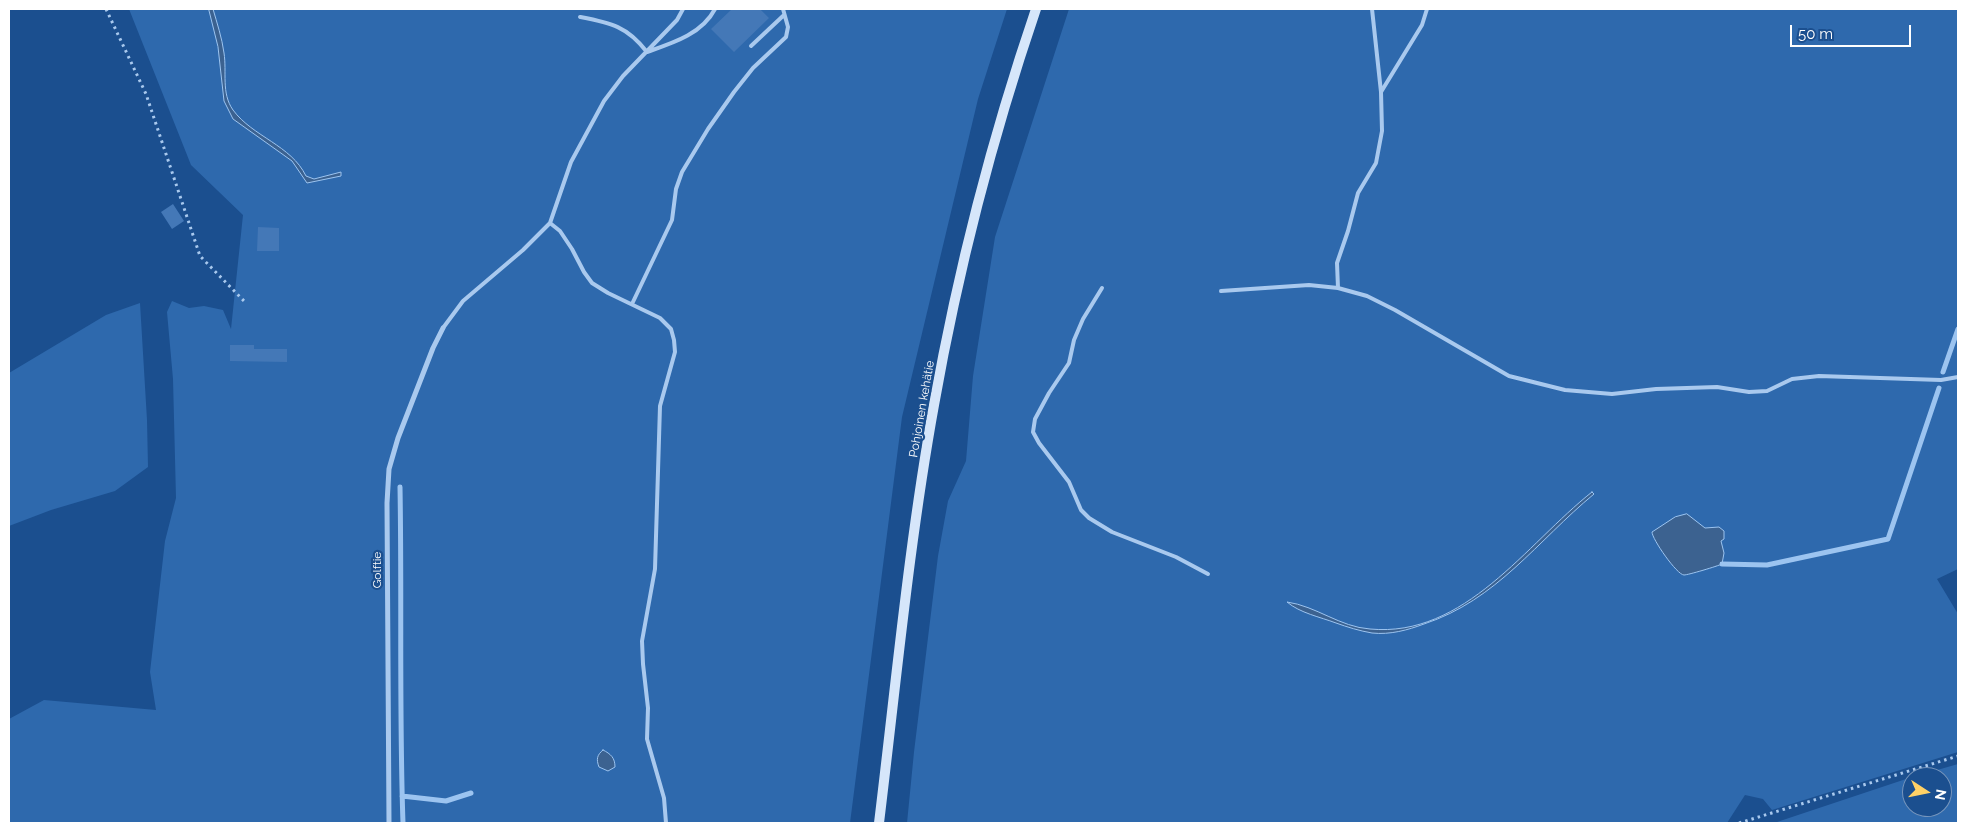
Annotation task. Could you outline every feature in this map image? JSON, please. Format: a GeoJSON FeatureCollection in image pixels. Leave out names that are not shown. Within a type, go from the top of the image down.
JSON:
{"type":"FeatureCollection","features":[{"type":"Feature","properties":{"kind":"main road","name":"Pohjoinen kehätie"},"geometry":{"type":"LineString","coordinates":[[879,823],[914,545],[934,405],[959,279],[983,184],[1016,69],[1036,9]]}},
{"type":"Feature","properties":{"kind":"street","name":"Golftie"},"geometry":{"type":"LineString","coordinates":[[389,823],[387,618],[387,503],[389,469],[398,438],[433,348],[443,328]]}},
{"type":"Feature","properties":{"kind":"lane"},"geometry":{"type":"LineString","coordinates":[[443,328],[463,300],[523,250],[550,223],[571,162],[604,101],[623,76],[677,20],[683,9]]}},
{"type":"Feature","properties":{"kind":"lane"},"geometry":{"type":"LineString","coordinates":[[647,52],[667,45],[700,29],[708,22],[715,9]]}},
{"type":"Feature","properties":{"kind":"lane"},"geometry":{"type":"LineString","coordinates":[[632,304],[672,220],[676,189],[682,172],[708,129],[734,92],[753,68],[786,36],[788,26],[783,9]]}},
{"type":"Feature","properties":{"kind":"lane"},"geometry":{"type":"LineString","coordinates":[[1338,288],[1337,263],[1358,193],[1376,164],[1382,131],[1382,92],[1372,9]]}},
{"type":"Feature","properties":{"kind":"lane"},"geometry":{"type":"LineString","coordinates":[[1382,92],[1422,25],[1427,9]]}},
{"type":"Feature","properties":{"kind":"lane"},"geometry":{"type":"LineString","coordinates":[[751,46],[784,15]]}},
{"type":"Feature","properties":{"kind":"lane"},"geometry":{"type":"LineString","coordinates":[[580,17],[620,27],[638,40],[647,52]]}},
{"type":"Feature","properties":{"kind":"lane"},"geometry":{"type":"LineString","coordinates":[[550,223],[560,231],[592,282],[608,293],[660,318],[670,329],[674,340],[675,352],[660,406],[655,569],[642,641],[642,664],[648,708],[646,738],[664,798],[666,823]]}},
{"type":"Feature","properties":{"kind":"lane"},"geometry":{"type":"LineString","coordinates":[[1222,290],[1308,285],[1338,288],[1367,296],[1395,310],[1509,376],[1565,390],[1612,394],[1656,389],[1717,387],[1749,392],[1767,391],[1792,379],[1819,376],[1941,380],[1958,377]]}},
{"type":"Feature","properties":{"kind":"lane"},"geometry":{"type":"LineString","coordinates":[[1102,288],[1083,319],[1074,340],[1069,363],[1039,410],[1033,432],[1068,482],[1081,510],[1088,518],[1112,532],[1176,557],[1208,574]]}},
{"type":"Feature","properties":{"kind":"path"},"geometry":{"type":"LineString","coordinates":[[106,9],[146,94],[200,256],[246,303]]}},
{"type":"Feature","properties":{"kind":"path"},"geometry":{"type":"LineString","coordinates":[[1740,823],[1958,756]]}},
{"type":"Feature","properties":{"kind":"shaded area"},"geometry":{"type":"Polygon","coordinates":[[[129,9],[1007,9],[978,99],[902,417],[850,823],[9,823],[9,719],[44,700],[156,710],[150,672],[165,541],[176,498],[173,379],[167,312],[172,301],[189,308],[204,306],[223,310],[231,329],[243,215],[191,165],[129,9]]]}},
{"type":"Feature","properties":{"kind":"shaded area"},"geometry":{"type":"Polygon","coordinates":[[[209,9],[213,9],[221,36],[225,60],[227,97],[233,110],[251,127],[291,156],[306,176],[314,179],[341,172],[341,176],[307,183],[292,161],[233,119],[224,101],[218,47],[209,9]]]}},
{"type":"Feature","properties":{"kind":"shaded area"},"geometry":{"type":"Polygon","coordinates":[[[1069,9],[1958,9],[1958,569],[1937,579],[1958,614],[1958,752],[1910,767],[1902,767],[1902,769],[1772,810],[1763,799],[1745,795],[1727,823],[907,823],[938,556],[948,501],[966,461],[973,376],[995,237],[1069,9]]]}},
{"type":"Feature","properties":{"kind":"shaded area"},"geometry":{"type":"Polygon","coordinates":[[[140,303],[148,467],[115,491],[51,510],[9,526],[9,373],[106,315],[140,303]]]}},
{"type":"Feature","properties":{"kind":"shaded area"},"geometry":{"type":"Polygon","coordinates":[[[1592,492],[1594,494],[1495,585],[1450,613],[1424,624],[1399,632],[1372,633],[1310,614],[1287,602],[1298,604],[1338,621],[1370,629],[1404,628],[1435,619],[1465,603],[1492,583],[1592,492]]]}},
{"type":"Feature","properties":{"kind":"shaded area"},"geometry":{"type":"Polygon","coordinates":[[[1687,514],[1705,528],[1719,527],[1724,531],[1724,539],[1721,541],[1724,553],[1722,564],[1684,575],[1665,556],[1652,532],[1675,517],[1687,514]]]}},
{"type":"Feature","properties":{"kind":"shaded area"},"geometry":{"type":"Polygon","coordinates":[[[603,750],[614,761],[615,767],[608,771],[599,767],[598,764],[597,759],[603,750]]]}},
{"type":"Feature","properties":{"kind":"shaded area"},"geometry":{"type":"Polygon","coordinates":[[[1958,764],[1958,823],[1774,823],[1902,780],[1902,817],[1952,817],[1952,767],[1948,767],[1958,764]]]}},
{"type":"Feature","properties":{"kind":"building"},"geometry":{"type":"Polygon","coordinates":[[[732,9],[760,9],[769,18],[734,52],[711,29],[732,9]]]}},
{"type":"Feature","properties":{"kind":"building"},"geometry":{"type":"Polygon","coordinates":[[[173,204],[184,221],[172,229],[161,212],[173,204]]]}},
{"type":"Feature","properties":{"kind":"building"},"geometry":{"type":"Polygon","coordinates":[[[258,227],[279,228],[279,251],[257,251],[258,227]]]}},
{"type":"Feature","properties":{"kind":"building"},"geometry":{"type":"Polygon","coordinates":[[[230,345],[254,345],[254,349],[287,349],[287,362],[230,361],[230,345]]]}},
{"type":"Feature","properties":{"kind":"waterway"},"geometry":{"type":"LineString","coordinates":[[1943,372],[1958,329]]}},
{"type":"Feature","properties":{"kind":"waterway"},"geometry":{"type":"LineString","coordinates":[[1722,564],[1767,565],[1888,539],[1939,388]]}},
{"type":"Feature","properties":{"kind":"waterway"},"geometry":{"type":"LineString","coordinates":[[400,487],[403,823]]}},
{"type":"Feature","properties":{"kind":"waterway"},"geometry":{"type":"LineString","coordinates":[[402,796],[446,801],[471,793]]}}]}
